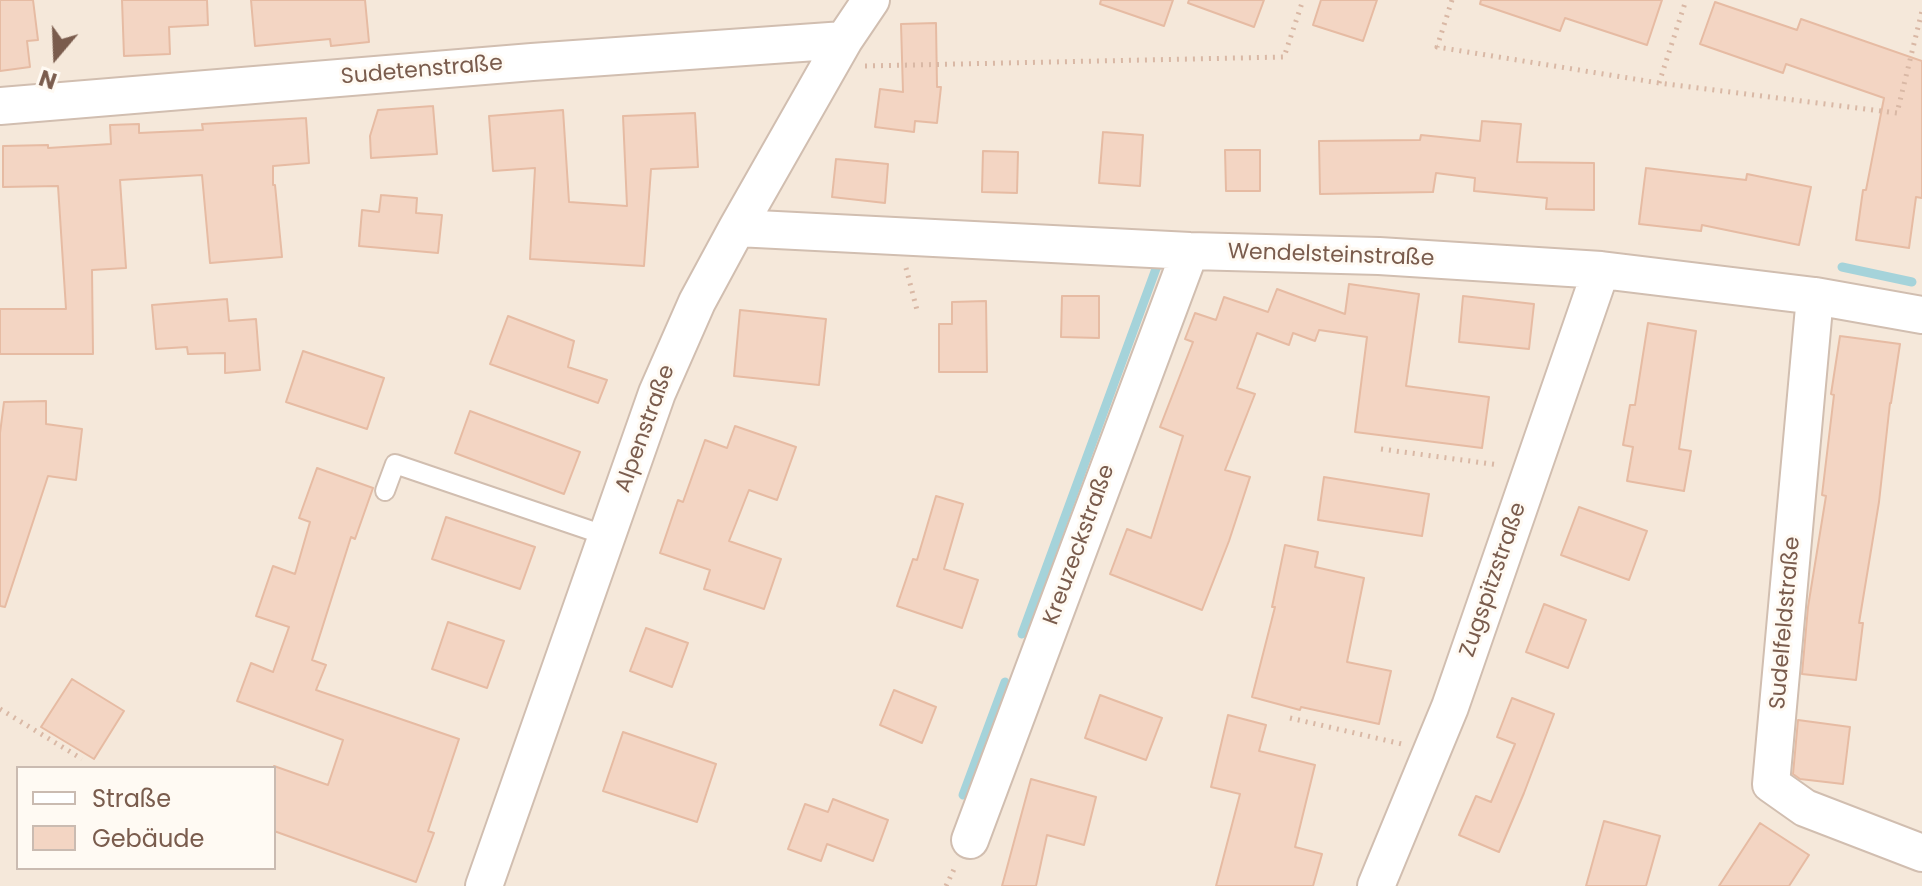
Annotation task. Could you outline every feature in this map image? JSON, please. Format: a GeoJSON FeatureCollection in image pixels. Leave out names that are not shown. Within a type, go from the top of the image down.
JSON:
{"type":"FeatureCollection","features":[{"type":"Feature","properties":{"kind":"street","name":"Alpenstraße"},"geometry":{"type":"LineString","coordinates":[[484,886],[657,393],[697,302],[737,228],[844,40],[871,0]]}},
{"type":"Feature","properties":{"kind":"street","name":"Sudetenstraße"},"geometry":{"type":"LineString","coordinates":[[0,106],[844,40]]}},
{"type":"Feature","properties":{"kind":"street","name":"Wendelsteinstraße"},"geometry":{"type":"LineString","coordinates":[[737,228],[1190,251],[1379,256],[1601,270],[1815,296],[1922,315]]}},
{"type":"Feature","properties":{"kind":"street","name":"Kreuzeckstraße"},"geometry":{"type":"LineString","coordinates":[[970,840],[1190,251]]}},
{"type":"Feature","properties":{"kind":"street","name":"Zugspitzstraße"},"geometry":{"type":"LineString","coordinates":[[1376,886],[1450,707],[1601,270]]}},
{"type":"Feature","properties":{"kind":"street","name":"Sudelfeldstraße"},"geometry":{"type":"LineString","coordinates":[[1815,296],[1771,784],[1805,808],[1922,853]]}},
{"type":"Feature","properties":{"kind":"lane"},"geometry":{"type":"LineString","coordinates":[[385,491],[395,464],[607,536]]}},
{"type":"Feature","properties":{"kind":"path"},"geometry":{"type":"LineString","coordinates":[[844,40],[864,66],[1284,57],[1303,0]]}},
{"type":"Feature","properties":{"kind":"path"},"geometry":{"type":"LineString","coordinates":[[1452,0],[1437,47],[1659,83],[1897,113],[1922,11]]}},
{"type":"Feature","properties":{"kind":"path"},"geometry":{"type":"LineString","coordinates":[[1659,83],[1686,0]]}},
{"type":"Feature","properties":{"kind":"path"},"geometry":{"type":"LineString","coordinates":[[899,236],[918,314]]}},
{"type":"Feature","properties":{"kind":"path"},"geometry":{"type":"LineString","coordinates":[[1381,449],[1532,469]]}},
{"type":"Feature","properties":{"kind":"path"},"geometry":{"type":"LineString","coordinates":[[0,709],[82,759]]}},
{"type":"Feature","properties":{"kind":"path"},"geometry":{"type":"LineString","coordinates":[[1290,718],[1432,751]]}},
{"type":"Feature","properties":{"kind":"shaded area"},"geometry":{"type":"Polygon","coordinates":[[[0,0],[1922,0],[1922,886],[0,886],[0,0]]]}},
{"type":"Feature","properties":{"kind":"building"},"geometry":{"type":"Polygon","coordinates":[[[0,0],[33,0],[38,40],[27,41],[30,67],[0,71],[0,0]]]}},
{"type":"Feature","properties":{"kind":"building"},"geometry":{"type":"Polygon","coordinates":[[[122,0],[207,0],[208,25],[169,27],[170,54],[124,56],[122,0]]]}},
{"type":"Feature","properties":{"kind":"building"},"geometry":{"type":"Polygon","coordinates":[[[251,0],[365,0],[369,42],[331,46],[330,39],[255,46],[251,0]]]}},
{"type":"Feature","properties":{"kind":"building"},"geometry":{"type":"Polygon","coordinates":[[[1101,0],[1173,0],[1164,26],[1100,4],[1101,0]]]}},
{"type":"Feature","properties":{"kind":"building"},"geometry":{"type":"Polygon","coordinates":[[[1189,0],[1264,0],[1254,27],[1188,3],[1189,0]]]}},
{"type":"Feature","properties":{"kind":"building"},"geometry":{"type":"Polygon","coordinates":[[[1321,0],[1377,0],[1363,41],[1313,25],[1321,0]]]}},
{"type":"Feature","properties":{"kind":"building"},"geometry":{"type":"Polygon","coordinates":[[[1481,0],[1662,0],[1647,45],[1565,18],[1560,31],[1480,4],[1481,0]]]}},
{"type":"Feature","properties":{"kind":"building"},"geometry":{"type":"Polygon","coordinates":[[[1715,2],[1797,30],[1801,19],[1922,61],[1922,198],[1916,197],[1909,248],[1856,240],[1863,190],[1866,190],[1884,98],[1786,64],[1783,73],[1700,44],[1715,2]]]}},
{"type":"Feature","properties":{"kind":"building"},"geometry":{"type":"Polygon","coordinates":[[[936,23],[937,87],[941,87],[937,123],[915,121],[914,132],[875,127],[880,89],[903,92],[901,24],[936,23]]]}},
{"type":"Feature","properties":{"kind":"building"},"geometry":{"type":"Polygon","coordinates":[[[433,106],[437,154],[371,158],[370,136],[378,110],[433,106]]]}},
{"type":"Feature","properties":{"kind":"building"},"geometry":{"type":"Polygon","coordinates":[[[563,110],[569,202],[627,206],[623,116],[695,113],[698,167],[651,169],[644,266],[530,259],[535,168],[493,171],[489,116],[563,110]]]}},
{"type":"Feature","properties":{"kind":"building"},"geometry":{"type":"Polygon","coordinates":[[[306,118],[309,163],[273,166],[282,257],[210,263],[202,175],[120,180],[126,268],[92,270],[93,354],[0,354],[0,309],[66,309],[58,186],[3,187],[3,146],[48,145],[48,148],[111,144],[110,125],[139,124],[139,133],[203,130],[202,124],[306,118]]]}},
{"type":"Feature","properties":{"kind":"building"},"geometry":{"type":"Polygon","coordinates":[[[1482,121],[1521,124],[1517,162],[1594,163],[1594,210],[1546,209],[1547,198],[1474,191],[1475,178],[1436,173],[1433,192],[1320,194],[1319,141],[1420,140],[1421,135],[1480,141],[1482,121]]]}},
{"type":"Feature","properties":{"kind":"building"},"geometry":{"type":"Polygon","coordinates":[[[1103,132],[1143,135],[1140,186],[1099,183],[1103,132]]]}},
{"type":"Feature","properties":{"kind":"building"},"geometry":{"type":"Polygon","coordinates":[[[1225,150],[1260,150],[1260,191],[1226,191],[1225,150]]]}},
{"type":"Feature","properties":{"kind":"building"},"geometry":{"type":"Polygon","coordinates":[[[983,151],[1018,152],[1017,193],[982,192],[983,151]]]}},
{"type":"Feature","properties":{"kind":"building"},"geometry":{"type":"Polygon","coordinates":[[[836,159],[888,164],[885,203],[832,197],[836,159]]]}},
{"type":"Feature","properties":{"kind":"building"},"geometry":{"type":"Polygon","coordinates":[[[1646,168],[1746,180],[1747,174],[1811,187],[1799,245],[1702,225],[1701,231],[1639,224],[1646,168]]]}},
{"type":"Feature","properties":{"kind":"building"},"geometry":{"type":"Polygon","coordinates":[[[381,195],[417,198],[416,213],[442,215],[438,253],[359,246],[362,210],[379,212],[381,195]]]}},
{"type":"Feature","properties":{"kind":"building"},"geometry":{"type":"Polygon","coordinates":[[[1349,284],[1419,294],[1406,386],[1489,397],[1482,448],[1355,432],[1367,337],[1319,330],[1315,341],[1293,333],[1289,345],[1257,333],[1237,388],[1255,394],[1225,470],[1250,477],[1202,610],[1110,574],[1127,529],[1151,538],[1183,436],[1160,427],[1193,342],[1185,339],[1195,313],[1216,320],[1224,297],[1268,312],[1277,289],[1345,314],[1349,284]]]}},
{"type":"Feature","properties":{"kind":"building"},"geometry":{"type":"Polygon","coordinates":[[[1062,296],[1099,296],[1099,338],[1061,337],[1062,296]]]}},
{"type":"Feature","properties":{"kind":"building"},"geometry":{"type":"Polygon","coordinates":[[[1463,296],[1534,304],[1529,349],[1459,342],[1463,296]]]}},
{"type":"Feature","properties":{"kind":"building"},"geometry":{"type":"Polygon","coordinates":[[[227,299],[229,321],[256,319],[260,370],[225,373],[225,353],[188,354],[187,347],[156,349],[152,305],[227,299]]]}},
{"type":"Feature","properties":{"kind":"building"},"geometry":{"type":"Polygon","coordinates":[[[986,301],[987,372],[939,372],[939,324],[952,324],[952,302],[986,301]]]}},
{"type":"Feature","properties":{"kind":"building"},"geometry":{"type":"Polygon","coordinates":[[[740,310],[826,319],[819,385],[734,376],[740,310]]]}},
{"type":"Feature","properties":{"kind":"building"},"geometry":{"type":"Polygon","coordinates":[[[508,316],[574,341],[568,367],[607,380],[598,403],[490,364],[508,316]]]}},
{"type":"Feature","properties":{"kind":"building"},"geometry":{"type":"Polygon","coordinates":[[[1648,323],[1696,331],[1679,449],[1691,451],[1684,491],[1627,481],[1633,447],[1623,445],[1630,405],[1635,405],[1648,323]]]}},
{"type":"Feature","properties":{"kind":"building"},"geometry":{"type":"Polygon","coordinates":[[[1840,336],[1900,344],[1859,623],[1863,623],[1856,680],[1802,674],[1808,607],[1826,496],[1822,495],[1834,395],[1831,394],[1840,336]]]}},
{"type":"Feature","properties":{"kind":"building"},"geometry":{"type":"Polygon","coordinates":[[[303,351],[384,378],[367,429],[286,402],[303,351]]]}},
{"type":"Feature","properties":{"kind":"building"},"geometry":{"type":"Polygon","coordinates":[[[46,401],[46,424],[82,429],[76,480],[48,476],[5,607],[0,606],[0,433],[4,402],[46,401]]]}},
{"type":"Feature","properties":{"kind":"building"},"geometry":{"type":"Polygon","coordinates":[[[470,411],[580,452],[564,494],[455,453],[470,411]]]}},
{"type":"Feature","properties":{"kind":"building"},"geometry":{"type":"Polygon","coordinates":[[[735,426],[796,447],[777,500],[749,490],[729,541],[781,559],[764,609],[704,589],[710,570],[660,553],[678,500],[683,502],[705,440],[727,448],[735,426]]]}},
{"type":"Feature","properties":{"kind":"building"},"geometry":{"type":"Polygon","coordinates":[[[317,468],[373,488],[355,539],[351,537],[312,660],[326,665],[316,690],[459,739],[428,831],[434,833],[416,882],[276,832],[276,767],[328,785],[343,740],[237,701],[251,663],[273,672],[289,627],[256,616],[273,566],[295,574],[310,522],[299,518],[317,468]]]}},
{"type":"Feature","properties":{"kind":"building"},"geometry":{"type":"Polygon","coordinates":[[[1324,477],[1429,494],[1422,536],[1318,520],[1324,477]]]}},
{"type":"Feature","properties":{"kind":"building"},"geometry":{"type":"Polygon","coordinates":[[[936,496],[963,504],[944,569],[978,580],[962,628],[897,606],[913,559],[917,560],[936,496]]]}},
{"type":"Feature","properties":{"kind":"building"},"geometry":{"type":"Polygon","coordinates":[[[1579,507],[1647,531],[1629,580],[1561,555],[1579,507]]]}},
{"type":"Feature","properties":{"kind":"building"},"geometry":{"type":"Polygon","coordinates":[[[446,517],[535,547],[520,589],[432,559],[446,517]]]}},
{"type":"Feature","properties":{"kind":"building"},"geometry":{"type":"Polygon","coordinates":[[[1285,545],[1318,552],[1315,567],[1364,578],[1347,662],[1391,671],[1379,724],[1301,707],[1300,710],[1252,697],[1275,607],[1272,607],[1285,545]]]}},
{"type":"Feature","properties":{"kind":"building"},"geometry":{"type":"Polygon","coordinates":[[[1544,604],[1586,620],[1568,668],[1526,652],[1544,604]]]}},
{"type":"Feature","properties":{"kind":"building"},"geometry":{"type":"Polygon","coordinates":[[[448,622],[504,641],[487,688],[432,669],[448,622]]]}},
{"type":"Feature","properties":{"kind":"building"},"geometry":{"type":"Polygon","coordinates":[[[646,628],[688,643],[672,687],[630,671],[646,628]]]}},
{"type":"Feature","properties":{"kind":"building"},"geometry":{"type":"Polygon","coordinates":[[[72,679],[124,711],[94,759],[41,727],[72,679]]]}},
{"type":"Feature","properties":{"kind":"building"},"geometry":{"type":"Polygon","coordinates":[[[894,690],[936,707],[922,743],[880,725],[894,690]]]}},
{"type":"Feature","properties":{"kind":"building"},"geometry":{"type":"Polygon","coordinates":[[[1100,695],[1162,718],[1146,760],[1085,738],[1100,695]]]}},
{"type":"Feature","properties":{"kind":"building"},"geometry":{"type":"Polygon","coordinates":[[[1512,698],[1554,714],[1499,852],[1459,835],[1476,796],[1491,802],[1515,744],[1497,737],[1512,698]]]}},
{"type":"Feature","properties":{"kind":"building"},"geometry":{"type":"Polygon","coordinates":[[[1228,715],[1266,725],[1259,751],[1315,765],[1295,847],[1322,854],[1313,886],[1216,886],[1240,794],[1211,787],[1228,715]]]}},
{"type":"Feature","properties":{"kind":"building"},"geometry":{"type":"Polygon","coordinates":[[[1798,720],[1850,727],[1843,784],[1800,779],[1793,774],[1798,720]]]}},
{"type":"Feature","properties":{"kind":"building"},"geometry":{"type":"Polygon","coordinates":[[[623,732],[716,764],[697,822],[603,791],[623,732]]]}},
{"type":"Feature","properties":{"kind":"building"},"geometry":{"type":"Polygon","coordinates":[[[1031,779],[1096,797],[1084,845],[1047,835],[1036,886],[1002,886],[1031,779]]]}},
{"type":"Feature","properties":{"kind":"building"},"geometry":{"type":"Polygon","coordinates":[[[833,799],[888,820],[873,861],[827,844],[821,861],[788,849],[805,804],[828,812],[833,799]]]}},
{"type":"Feature","properties":{"kind":"building"},"geometry":{"type":"Polygon","coordinates":[[[1604,821],[1660,836],[1646,886],[1586,886],[1604,821]]]}},
{"type":"Feature","properties":{"kind":"building"},"geometry":{"type":"Polygon","coordinates":[[[1760,823],[1809,855],[1789,886],[1719,886],[1760,823]]]}},
{"type":"Feature","properties":{"kind":"waterway"},"geometry":{"type":"LineString","coordinates":[[1022,634],[1157,266]]}},
{"type":"Feature","properties":{"kind":"waterway"},"geometry":{"type":"LineString","coordinates":[[1842,267],[1912,282]]}},
{"type":"Feature","properties":{"kind":"waterway"},"geometry":{"type":"LineString","coordinates":[[963,795],[1005,682]]}}]}
